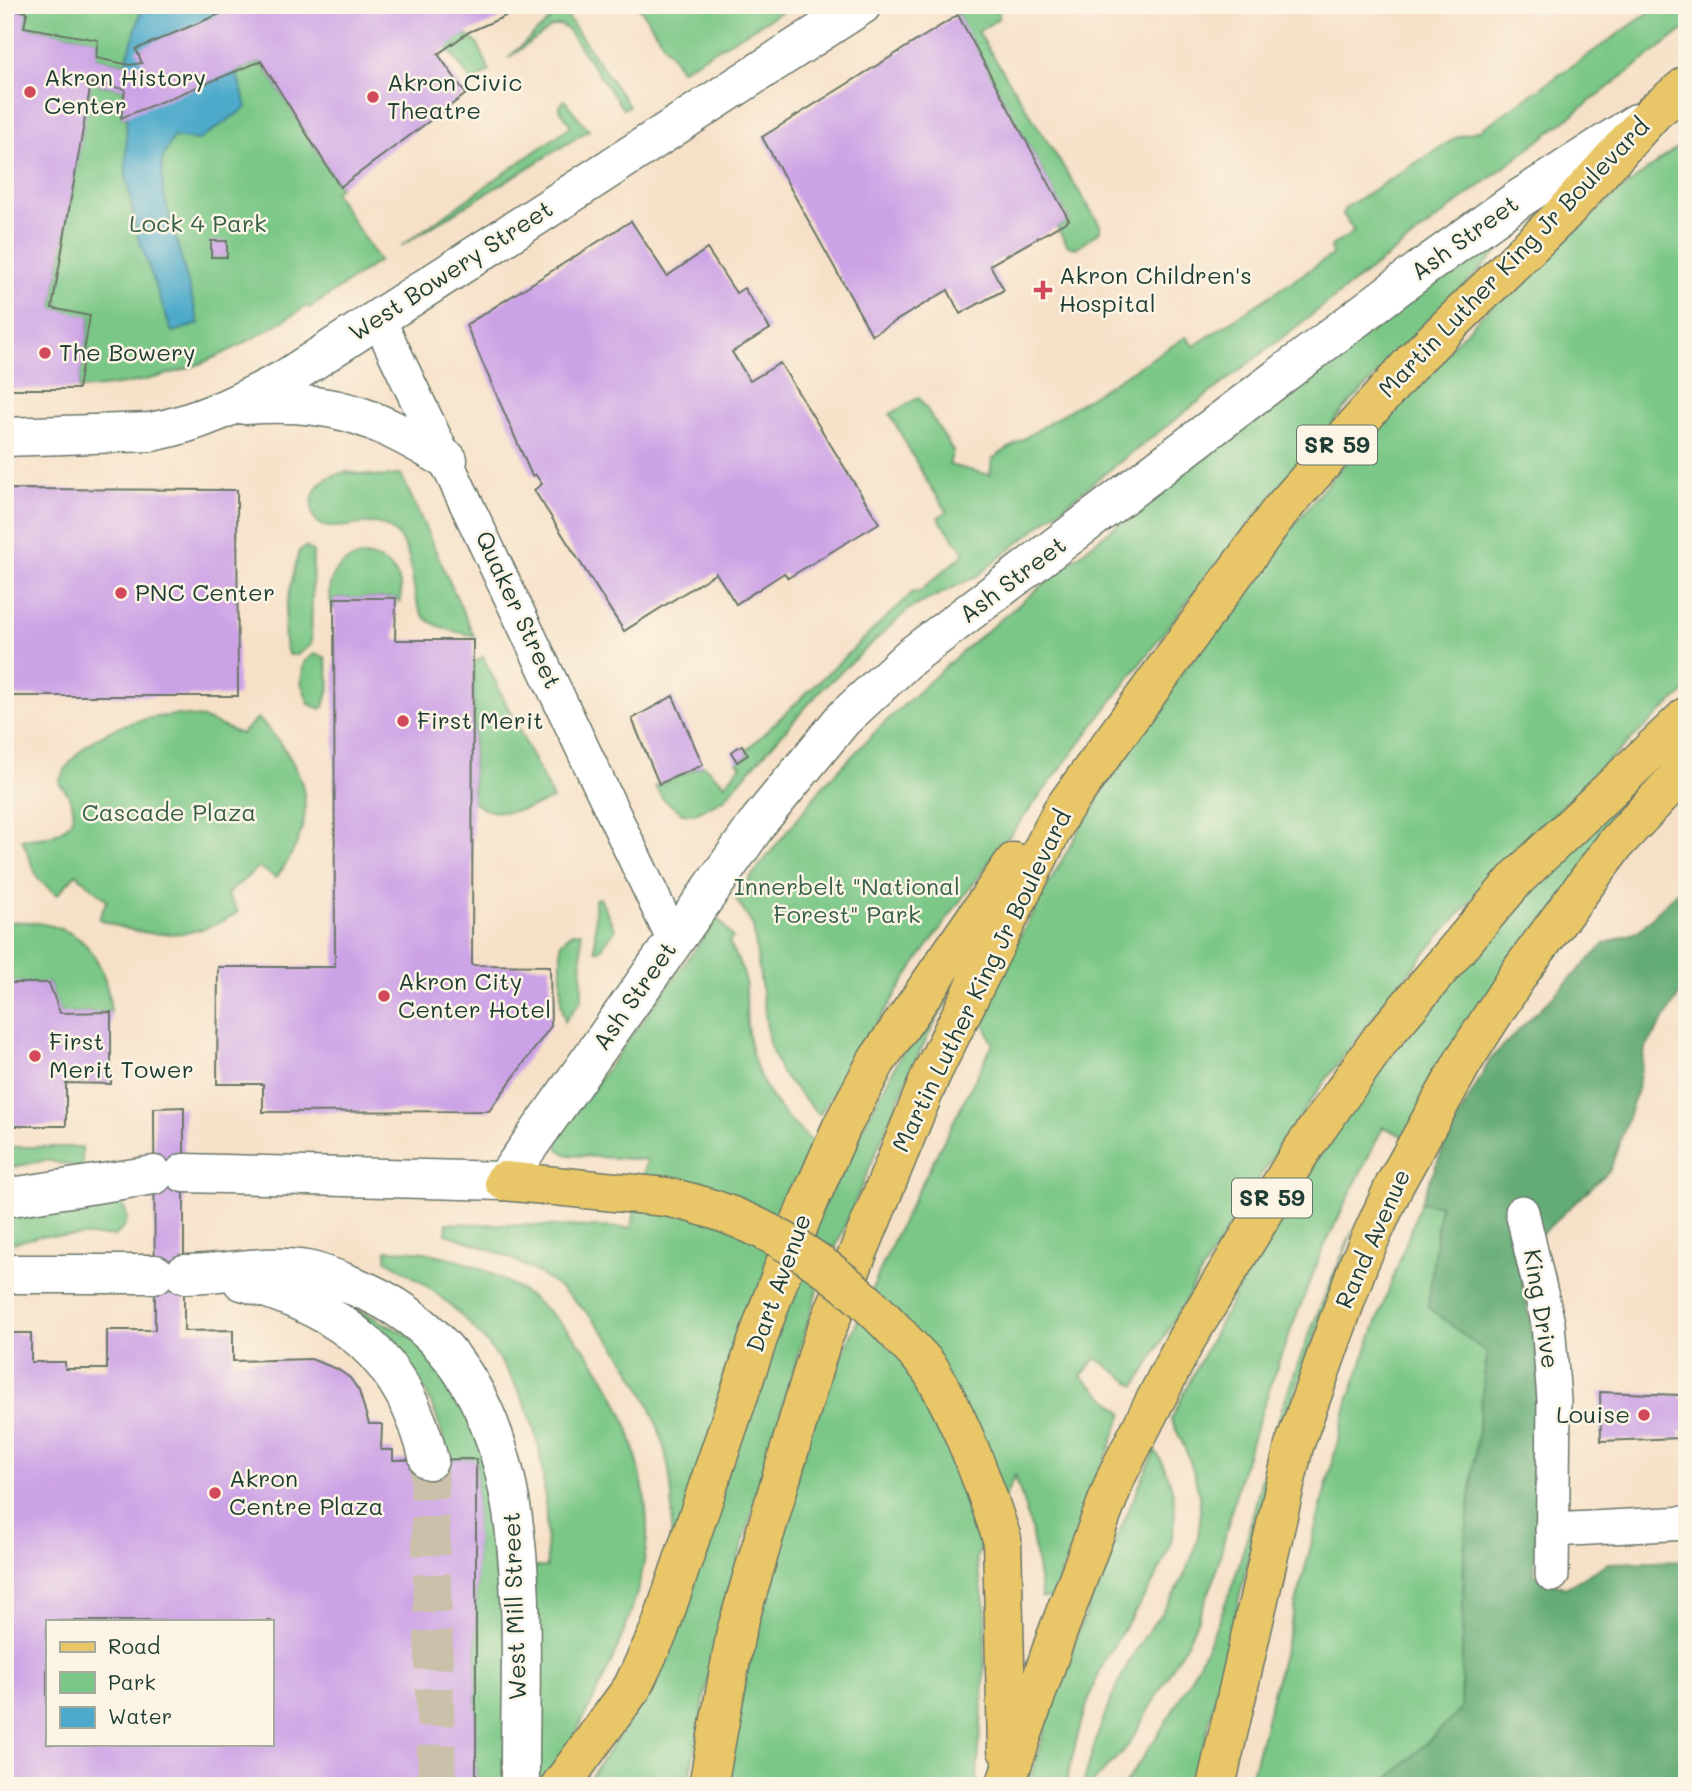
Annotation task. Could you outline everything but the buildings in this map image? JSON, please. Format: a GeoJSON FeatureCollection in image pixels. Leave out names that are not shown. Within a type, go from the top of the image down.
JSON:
{"type":"FeatureCollection","features":[{"type":"Feature","properties":{"kind":"main road","name":"Martin Luther King Jr Boulevard"},"geometry":{"type":"LineString","coordinates":[[708,1786],[736,1632],[821,1343],[931,1075],[1061,812],[1280,511],[1413,361],[1562,215],[1654,112],[1687,85]]}},
{"type":"Feature","properties":{"kind":"main road","name":"SR 59"},"geometry":{"type":"LineString","coordinates":[[1006,1781],[1117,1475],[1186,1340],[1300,1153],[1380,1040],[1517,878],[1687,716]]}},
{"type":"Feature","properties":{"kind":"main road","name":"Rand Avenue"},"geometry":{"type":"LineString","coordinates":[[1216,1786],[1294,1446],[1359,1263],[1396,1182],[1457,1071],[1520,972],[1616,843],[1687,767]]}},
{"type":"Feature","properties":{"kind":"main road","name":"Dart Avenue"},"geometry":{"type":"LineString","coordinates":[[560,1786],[632,1688],[659,1631],[764,1321],[802,1220],[842,1126],[876,1062],[925,988],[1023,849],[1061,812]]}},
{"type":"Feature","properties":{"kind":"main road"},"geometry":{"type":"LineString","coordinates":[[504,1181],[666,1197],[707,1205],[761,1226],[820,1265],[876,1310],[930,1369],[975,1455],[1002,1539],[1006,1781]]}},
{"type":"Feature","properties":{"kind":"street","name":"West Bowery Street"},"geometry":{"type":"LineString","coordinates":[[5,437],[151,432],[184,424],[232,406],[285,379],[862,5]]}},
{"type":"Feature","properties":{"kind":"street","name":"Ash Street"},"geometry":{"type":"LineString","coordinates":[[504,1181],[760,820],[843,719],[918,649],[1009,584],[1420,270],[1519,199],[1654,112]]}},
{"type":"Feature","properties":{"kind":"street","name":"Quaker Street"},"geometry":{"type":"LineString","coordinates":[[378,318],[448,460],[674,941]]}},
{"type":"Feature","properties":{"kind":"street"},"geometry":{"type":"LineString","coordinates":[[232,406],[283,402],[348,410],[397,430],[448,460]]}},
{"type":"Feature","properties":{"kind":"street"},"geometry":{"type":"LineString","coordinates":[[5,1198],[169,1174],[504,1181]]}},
{"type":"Feature","properties":{"kind":"street","name":"King Drive"},"geometry":{"type":"LineString","coordinates":[[1522,1212],[1548,1323],[1554,1400],[1552,1575]]}},
{"type":"Feature","properties":{"kind":"street","name":"West Mill Street"},"geometry":{"type":"LineString","coordinates":[[5,1274],[186,1274],[306,1270],[334,1278],[388,1302],[410,1315],[437,1341],[460,1365],[479,1397],[497,1443],[513,1511],[518,1559],[520,1786]]}},
{"type":"Feature","properties":{"kind":"street"},"geometry":{"type":"LineString","coordinates":[[186,1274],[286,1293],[359,1335],[388,1366],[407,1394],[421,1425],[429,1460]]}},
{"type":"Feature","properties":{"kind":"street"},"geometry":{"type":"LineString","coordinates":[[1552,1530],[1687,1523]]}},
{"type":"Feature","properties":{"kind":"green space"},"geometry":{"type":"Polygon","coordinates":[[[5,5],[142,5],[127,64],[96,58],[98,40],[24,27],[26,12],[5,5]]]}},
{"type":"Feature","properties":{"kind":"green space"},"geometry":{"type":"Polygon","coordinates":[[[638,5],[793,5],[681,70],[638,5]]]}},
{"type":"Feature","properties":{"kind":"green space"},"geometry":{"type":"Polygon","coordinates":[[[996,5],[999,18],[978,32],[1100,225],[1100,231],[1076,248],[1068,246],[1057,227],[1069,220],[953,7],[996,5]]]}},
{"type":"Feature","properties":{"kind":"green space"},"geometry":{"type":"Polygon","coordinates":[[[1660,5],[1687,5],[1687,27],[1099,478],[977,576],[909,609],[820,691],[724,799],[694,814],[682,813],[662,798],[655,786],[703,765],[725,784],[741,766],[737,762],[748,755],[746,751],[754,743],[914,591],[919,592],[965,553],[938,518],[947,511],[926,480],[890,414],[919,397],[953,451],[949,465],[990,475],[992,459],[1004,451],[1186,337],[1194,346],[1332,255],[1331,246],[1354,232],[1343,214],[1345,208],[1457,137],[1480,130],[1660,5]]]}},
{"type":"Feature","properties":{"kind":"green space"},"geometry":{"type":"Polygon","coordinates":[[[562,9],[629,106],[623,109],[567,29],[560,25],[552,27],[508,58],[562,9]]]}},
{"type":"Feature","properties":{"kind":"green space"},"geometry":{"type":"Polygon","coordinates":[[[466,34],[478,44],[490,71],[472,82],[447,47],[466,34]]]}},
{"type":"Feature","properties":{"kind":"green space","name":"Lock 4 Park"},"geometry":{"type":"Polygon","coordinates":[[[261,61],[340,187],[334,192],[379,261],[310,308],[307,306],[225,353],[144,381],[78,389],[90,317],[52,308],[91,83],[125,89],[122,118],[261,61]]]}},
{"type":"Feature","properties":{"kind":"green space"},"geometry":{"type":"Polygon","coordinates":[[[564,100],[589,130],[401,246],[571,126],[559,108],[564,100]]]}},
{"type":"Feature","properties":{"kind":"green space"},"geometry":{"type":"Polygon","coordinates":[[[1687,140],[1687,690],[1622,748],[1493,877],[1367,1025],[1255,1184],[1136,1386],[1096,1358],[1081,1376],[1123,1413],[1052,1598],[1042,1598],[1031,1528],[1015,1475],[976,1558],[986,1612],[984,1685],[976,1786],[725,1786],[727,1760],[763,1602],[806,1436],[899,1228],[993,1044],[979,1012],[1108,781],[1137,736],[1256,573],[1367,437],[1487,310],[1551,250],[1618,193],[1687,140]]]}},
{"type":"Feature","properties":{"kind":"green space","name":"Innerbelt \"National Forest\" Park"},"geometry":{"type":"Polygon","coordinates":[[[1497,235],[1505,244],[1343,410],[1212,569],[960,901],[913,967],[819,1115],[781,1073],[769,1043],[753,926],[735,897],[825,784],[883,724],[966,648],[1095,542],[1497,235]]]}},
{"type":"Feature","properties":{"kind":"green space"},"geometry":{"type":"Polygon","coordinates":[[[345,472],[379,476],[401,474],[474,636],[438,626],[422,613],[417,604],[409,557],[398,536],[391,530],[375,523],[327,527],[314,518],[312,502],[317,487],[326,479],[345,472]]]}},
{"type":"Feature","properties":{"kind":"green space"},"geometry":{"type":"Polygon","coordinates":[[[306,547],[313,552],[311,645],[297,655],[289,655],[284,634],[287,604],[299,551],[306,547]]]}},
{"type":"Feature","properties":{"kind":"green space"},"geometry":{"type":"Polygon","coordinates":[[[363,556],[380,560],[393,570],[400,584],[400,602],[396,598],[334,598],[334,610],[330,591],[334,575],[345,563],[363,556]]]}},
{"type":"Feature","properties":{"kind":"green space"},"geometry":{"type":"Polygon","coordinates":[[[314,654],[325,657],[330,684],[324,707],[320,709],[309,704],[301,682],[304,662],[314,654]]]}},
{"type":"Feature","properties":{"kind":"green space"},"geometry":{"type":"Polygon","coordinates":[[[483,657],[553,799],[523,809],[501,812],[481,808],[473,802],[474,662],[483,657]]]}},
{"type":"Feature","properties":{"kind":"green space","name":"Cascade Plaza"},"geometry":{"type":"Polygon","coordinates":[[[178,715],[202,718],[241,734],[258,718],[276,738],[299,776],[305,814],[300,834],[291,855],[276,878],[259,867],[227,894],[238,912],[222,921],[205,928],[169,934],[116,926],[99,919],[107,900],[76,874],[57,895],[38,879],[22,839],[49,836],[68,825],[73,807],[59,783],[67,767],[92,741],[124,725],[178,715]]]}},
{"type":"Feature","properties":{"kind":"green space"},"geometry":{"type":"Polygon","coordinates":[[[1668,753],[1405,1137],[1383,1127],[1322,1251],[1280,1358],[1241,1473],[1214,1580],[1190,1637],[1128,1746],[1089,1786],[1083,1786],[1097,1736],[1116,1688],[1136,1649],[1185,1575],[1194,1553],[1199,1531],[1198,1489],[1183,1444],[1171,1420],[1240,1287],[1317,1159],[1404,1037],[1520,900],[1668,753]]]}},
{"type":"Feature","properties":{"kind":"green space"},"geometry":{"type":"Polygon","coordinates":[[[1687,881],[1687,983],[1645,1049],[1636,1094],[1610,1170],[1517,1257],[1538,1361],[1542,1435],[1534,1574],[1565,1588],[1608,1563],[1687,1561],[1687,1786],[1381,1786],[1461,1710],[1464,1551],[1487,1353],[1428,1307],[1440,1205],[1421,1202],[1447,1139],[1491,1058],[1606,943],[1639,931],[1687,881]]]}},
{"type":"Feature","properties":{"kind":"green space"},"geometry":{"type":"Polygon","coordinates":[[[600,898],[615,930],[600,950],[595,950],[595,899],[600,898]]]}},
{"type":"Feature","properties":{"kind":"green space"},"geometry":{"type":"Polygon","coordinates":[[[718,918],[733,938],[729,941],[744,975],[750,1045],[761,1080],[780,1109],[821,1149],[665,1582],[672,1518],[668,1466],[651,1409],[622,1356],[583,1309],[548,1279],[506,1256],[446,1234],[447,1223],[631,1228],[647,1160],[568,1155],[558,1149],[557,1137],[718,918]]]}},
{"type":"Feature","properties":{"kind":"green space"},"geometry":{"type":"Polygon","coordinates":[[[5,922],[49,925],[67,931],[81,940],[101,969],[111,1012],[60,1013],[49,983],[5,983],[5,922]]]}},
{"type":"Feature","properties":{"kind":"green space"},"geometry":{"type":"Polygon","coordinates":[[[581,932],[582,999],[565,1021],[561,1003],[561,943],[572,933],[581,932]]]}},
{"type":"Feature","properties":{"kind":"green space"},"geometry":{"type":"Polygon","coordinates":[[[936,989],[947,999],[912,1067],[816,1294],[726,1601],[688,1786],[584,1786],[634,1714],[813,1222],[936,989]]]}},
{"type":"Feature","properties":{"kind":"green space"},"geometry":{"type":"Polygon","coordinates":[[[5,1147],[82,1147],[82,1168],[46,1160],[5,1169],[5,1147]]]}},
{"type":"Feature","properties":{"kind":"green space"},"geometry":{"type":"Polygon","coordinates":[[[106,1199],[120,1205],[126,1214],[125,1225],[114,1236],[40,1236],[5,1245],[5,1214],[106,1199]]]}},
{"type":"Feature","properties":{"kind":"green space"},"geometry":{"type":"Polygon","coordinates":[[[1421,1202],[1440,1204],[1428,1307],[1487,1352],[1464,1551],[1461,1710],[1381,1786],[1249,1786],[1349,1398],[1421,1202]]]}},
{"type":"Feature","properties":{"kind":"green space"},"geometry":{"type":"Polygon","coordinates":[[[1353,1230],[1276,1445],[1194,1786],[1123,1786],[1185,1690],[1222,1613],[1239,1566],[1285,1398],[1353,1230]]]}},
{"type":"Feature","properties":{"kind":"green space"},"geometry":{"type":"Polygon","coordinates":[[[387,1250],[424,1252],[465,1263],[500,1278],[531,1298],[559,1322],[584,1349],[605,1379],[622,1413],[634,1448],[644,1492],[647,1526],[643,1568],[635,1600],[609,1667],[577,1730],[543,1786],[476,1786],[476,1460],[449,1459],[433,1408],[412,1368],[382,1333],[340,1300],[419,1341],[479,1430],[494,1521],[494,1567],[547,1567],[544,1487],[537,1440],[528,1411],[499,1359],[459,1313],[436,1293],[386,1260],[387,1250]]]}},
{"type":"Feature","properties":{"kind":"green space"},"geometry":{"type":"Polygon","coordinates":[[[1155,1450],[1171,1483],[1175,1513],[1171,1542],[1160,1569],[1111,1649],[1097,1678],[1083,1717],[1066,1786],[1029,1786],[1069,1658],[1155,1450]]]}},
{"type":"Feature","properties":{"kind":"water"},"geometry":{"type":"Polygon","coordinates":[[[143,5],[215,5],[247,107],[199,140],[173,137],[162,160],[163,191],[199,324],[172,332],[138,237],[126,176],[127,59],[143,5]]]}},
{"type":"Feature","properties":{"kind":"tunnel"},"geometry":{"type":"LineString","coordinates":[[429,1460],[437,1786]]}},
{"type":"Feature","properties":{"kind":"place","name":"Akron History Center"},"geometry":{"type":"Point","coordinates":[30,92]}},
{"type":"Feature","properties":{"kind":"place","name":"Akron Civic Theatre"},"geometry":{"type":"Point","coordinates":[373,97]}},
{"type":"Feature","properties":{"kind":"place","name":"Akron Children's Hospital"},"geometry":{"type":"Point","coordinates":[1043,290]}},
{"type":"Feature","properties":{"kind":"place","name":"The Bowery"},"geometry":{"type":"Point","coordinates":[45,353]}},
{"type":"Feature","properties":{"kind":"place","name":"PNC Center"},"geometry":{"type":"Point","coordinates":[121,593]}},
{"type":"Feature","properties":{"kind":"place","name":"First Merit"},"geometry":{"type":"Point","coordinates":[403,721]}},
{"type":"Feature","properties":{"kind":"place","name":"Akron City Center Hotel"},"geometry":{"type":"Point","coordinates":[384,996]}},
{"type":"Feature","properties":{"kind":"place","name":"First Merit Tower"},"geometry":{"type":"Point","coordinates":[35,1056]}},
{"type":"Feature","properties":{"kind":"place","name":"Louise"},"geometry":{"type":"Point","coordinates":[1644,1415]}},
{"type":"Feature","properties":{"kind":"place","name":"Akron Centre Plaza"},"geometry":{"type":"Point","coordinates":[215,1493]}}]}
